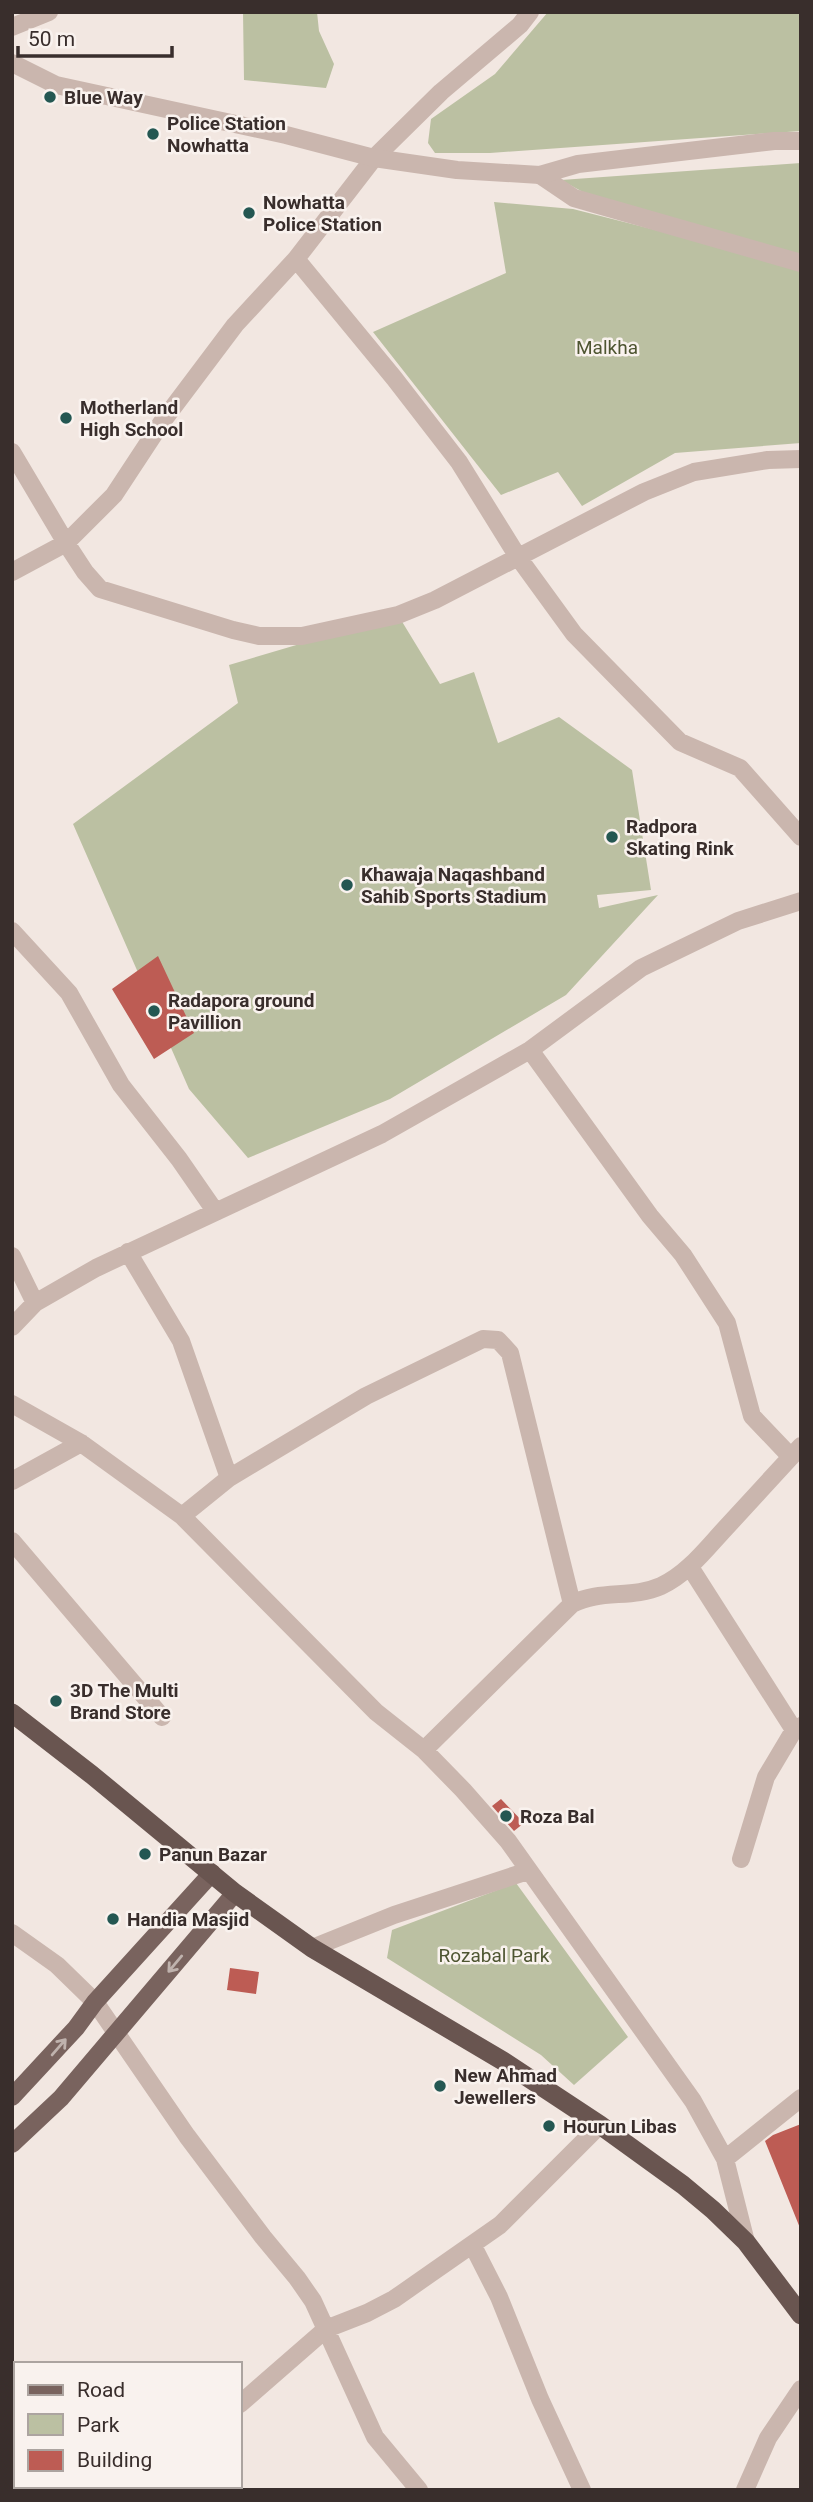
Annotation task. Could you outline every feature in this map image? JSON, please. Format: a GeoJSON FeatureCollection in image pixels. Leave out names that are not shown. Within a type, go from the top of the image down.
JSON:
{"type":"FeatureCollection","features":[{"type":"Feature","properties":{"kind":"highway"},"geometry":{"type":"LineString","coordinates":[[12,1713],[235,1893],[312,1948],[503,2061],[600,2125],[713,2210],[746,2242],[801,2315]]}},
{"type":"Feature","properties":{"kind":"main road"},"geometry":{"type":"LineString","coordinates":[[12,2097],[212,1873]]}},
{"type":"Feature","properties":{"kind":"main road"},"geometry":{"type":"LineString","coordinates":[[12,2144],[61,2098],[235,1893]]}},
{"type":"Feature","properties":{"kind":"street"},"geometry":{"type":"LineString","coordinates":[[12,26],[49,12]]}},
{"type":"Feature","properties":{"kind":"street"},"geometry":{"type":"LineString","coordinates":[[12,572],[66,543],[114,495],[162,422],[234,325],[296,259],[374,158],[441,92],[520,25],[530,12]]}},
{"type":"Feature","properties":{"kind":"street"},"geometry":{"type":"LineString","coordinates":[[12,63],[56,85],[286,135],[374,158],[457,170],[540,175],[578,164],[774,141],[801,141]]}},
{"type":"Feature","properties":{"kind":"street"},"geometry":{"type":"LineString","coordinates":[[540,175],[574,198],[801,263]]}},
{"type":"Feature","properties":{"kind":"street"},"geometry":{"type":"LineString","coordinates":[[296,259],[459,462],[518,557],[575,634],[680,742],[740,768],[801,837]]}},
{"type":"Feature","properties":{"kind":"street"},"geometry":{"type":"LineString","coordinates":[[12,452],[66,543],[100,589],[233,630],[286,638],[398,615],[436,600],[644,492],[694,472],[768,460],[801,459]]}},
{"type":"Feature","properties":{"kind":"street"},"geometry":{"type":"LineString","coordinates":[[12,1326],[35,1303],[96,1268],[382,1134],[530,1050],[641,968],[738,921],[801,901]]}},
{"type":"Feature","properties":{"kind":"street"},"geometry":{"type":"LineString","coordinates":[[12,931],[69,993],[121,1085],[215,1211]]}},
{"type":"Feature","properties":{"kind":"street"},"geometry":{"type":"LineString","coordinates":[[424,1750],[572,1604],[594,1595],[651,1590],[664,1585],[690,1567],[796,1451],[752,1416],[727,1323],[683,1255],[650,1216],[530,1050]]}},
{"type":"Feature","properties":{"kind":"street"},"geometry":{"type":"LineString","coordinates":[[128,1252],[181,1341],[229,1478]]}},
{"type":"Feature","properties":{"kind":"street"},"geometry":{"type":"LineString","coordinates":[[12,1256],[35,1303]]}},
{"type":"Feature","properties":{"kind":"street"},"geometry":{"type":"LineString","coordinates":[[182,1516],[229,1478],[366,1396],[483,1339],[498,1340],[510,1353],[572,1604]]}},
{"type":"Feature","properties":{"kind":"street"},"geometry":{"type":"LineString","coordinates":[[12,1404],[81,1443],[182,1516],[376,1712],[424,1750],[487,1815],[693,2101],[725,2160],[746,2242]]}},
{"type":"Feature","properties":{"kind":"street"},"geometry":{"type":"LineString","coordinates":[[12,1480],[81,1443]]}},
{"type":"Feature","properties":{"kind":"street"},"geometry":{"type":"LineString","coordinates":[[12,1541],[162,1717]]}},
{"type":"Feature","properties":{"kind":"street"},"geometry":{"type":"LineString","coordinates":[[690,1567],[797,1728],[766,1777],[741,1859]]}},
{"type":"Feature","properties":{"kind":"street"},"geometry":{"type":"LineString","coordinates":[[312,1948],[394,1915],[528,1871]]}},
{"type":"Feature","properties":{"kind":"street"},"geometry":{"type":"LineString","coordinates":[[12,1933],[57,1965],[95,2002],[187,2136],[297,2278],[313,2301],[375,2437],[419,2490]]}},
{"type":"Feature","properties":{"kind":"street"},"geometry":{"type":"LineString","coordinates":[[725,2160],[801,2098]]}},
{"type":"Feature","properties":{"kind":"street"},"geometry":{"type":"LineString","coordinates":[[242,2402],[326,2329],[394,2299],[473,2246],[521,2205],[600,2125]]}},
{"type":"Feature","properties":{"kind":"street"},"geometry":{"type":"LineString","coordinates":[[473,2246],[499,2297],[540,2399],[582,2490]]}},
{"type":"Feature","properties":{"kind":"street"},"geometry":{"type":"LineString","coordinates":[[745,2490],[768,2438],[801,2389]]}},
{"type":"Feature","properties":{"kind":"green space"},"geometry":{"type":"Polygon","coordinates":[[[243,12],[317,12],[319,31],[334,64],[326,88],[244,80],[243,12]]]}},
{"type":"Feature","properties":{"kind":"green space"},"geometry":{"type":"Polygon","coordinates":[[[548,12],[801,12],[801,131],[490,153],[435,153],[428,143],[431,119],[495,74],[548,12]]]}},
{"type":"Feature","properties":{"kind":"green space"},"geometry":{"type":"Polygon","coordinates":[[[801,163],[801,255],[590,196],[561,180],[801,163]]]}},
{"type":"Feature","properties":{"kind":"green space","name":"Malkha"},"geometry":{"type":"Polygon","coordinates":[[[494,202],[573,209],[801,271],[801,443],[675,453],[582,506],[558,472],[501,495],[373,332],[506,273],[494,202]]]}},
{"type":"Feature","properties":{"kind":"green space","name":"Khawaja Naqashband Sahib Sports Stadium"},"geometry":{"type":"Polygon","coordinates":[[[398,615],[440,684],[474,672],[498,743],[559,717],[632,770],[651,890],[597,895],[599,908],[658,895],[566,995],[390,1099],[248,1158],[189,1089],[73,824],[238,703],[229,665],[398,615]]]}},
{"type":"Feature","properties":{"kind":"green space","name":"Rozabal Park"},"geometry":{"type":"Polygon","coordinates":[[[516,1883],[628,2037],[574,2085],[541,2055],[387,1958],[392,1930],[516,1883]]]}},
{"type":"Feature","properties":{"kind":"building","name":"Radapora ground Pavillion"},"geometry":{"type":"Polygon","coordinates":[[[158,956],[194,1033],[154,1059],[112,989],[158,956]]]}},
{"type":"Feature","properties":{"kind":"building","name":"Roza Bal"},"geometry":{"type":"Polygon","coordinates":[[[501,1799],[524,1823],[514,1831],[492,1806],[501,1799]]]}},
{"type":"Feature","properties":{"kind":"building"},"geometry":{"type":"Polygon","coordinates":[[[230,1968],[259,1972],[256,1994],[227,1990],[230,1968]]]}},
{"type":"Feature","properties":{"kind":"building"},"geometry":{"type":"Polygon","coordinates":[[[801,2124],[801,2228],[800,2228],[765,2141],[801,2124]]]}},
{"type":"Feature","properties":{"kind":"place","name":"Blue Way"},"geometry":{"type":"Point","coordinates":[50,97]}},
{"type":"Feature","properties":{"kind":"place","name":"Police Station Nowhatta"},"geometry":{"type":"Point","coordinates":[153,134]}},
{"type":"Feature","properties":{"kind":"place","name":"Nowhatta Police Station"},"geometry":{"type":"Point","coordinates":[249,213]}},
{"type":"Feature","properties":{"kind":"place","name":"Motherland High School"},"geometry":{"type":"Point","coordinates":[66,418]}},
{"type":"Feature","properties":{"kind":"place","name":"Radpora Skating Rink"},"geometry":{"type":"Point","coordinates":[612,837]}},
{"type":"Feature","properties":{"kind":"place","name":"Khawaja Naqashband Sahib Sports Stadium"},"geometry":{"type":"Point","coordinates":[347,885]}},
{"type":"Feature","properties":{"kind":"place","name":"Radapora ground Pavillion"},"geometry":{"type":"Point","coordinates":[154,1011]}},
{"type":"Feature","properties":{"kind":"place","name":"3D The Multi Brand Store"},"geometry":{"type":"Point","coordinates":[56,1701]}},
{"type":"Feature","properties":{"kind":"place","name":"Roza Bal"},"geometry":{"type":"Point","coordinates":[506,1816]}},
{"type":"Feature","properties":{"kind":"place","name":"Panun Bazar"},"geometry":{"type":"Point","coordinates":[145,1854]}},
{"type":"Feature","properties":{"kind":"place","name":"Handia Masjid"},"geometry":{"type":"Point","coordinates":[113,1919]}},
{"type":"Feature","properties":{"kind":"place","name":"New Ahmad Jewellers"},"geometry":{"type":"Point","coordinates":[440,2086]}},
{"type":"Feature","properties":{"kind":"place","name":"Hourun Libas"},"geometry":{"type":"Point","coordinates":[549,2126]}}]}
